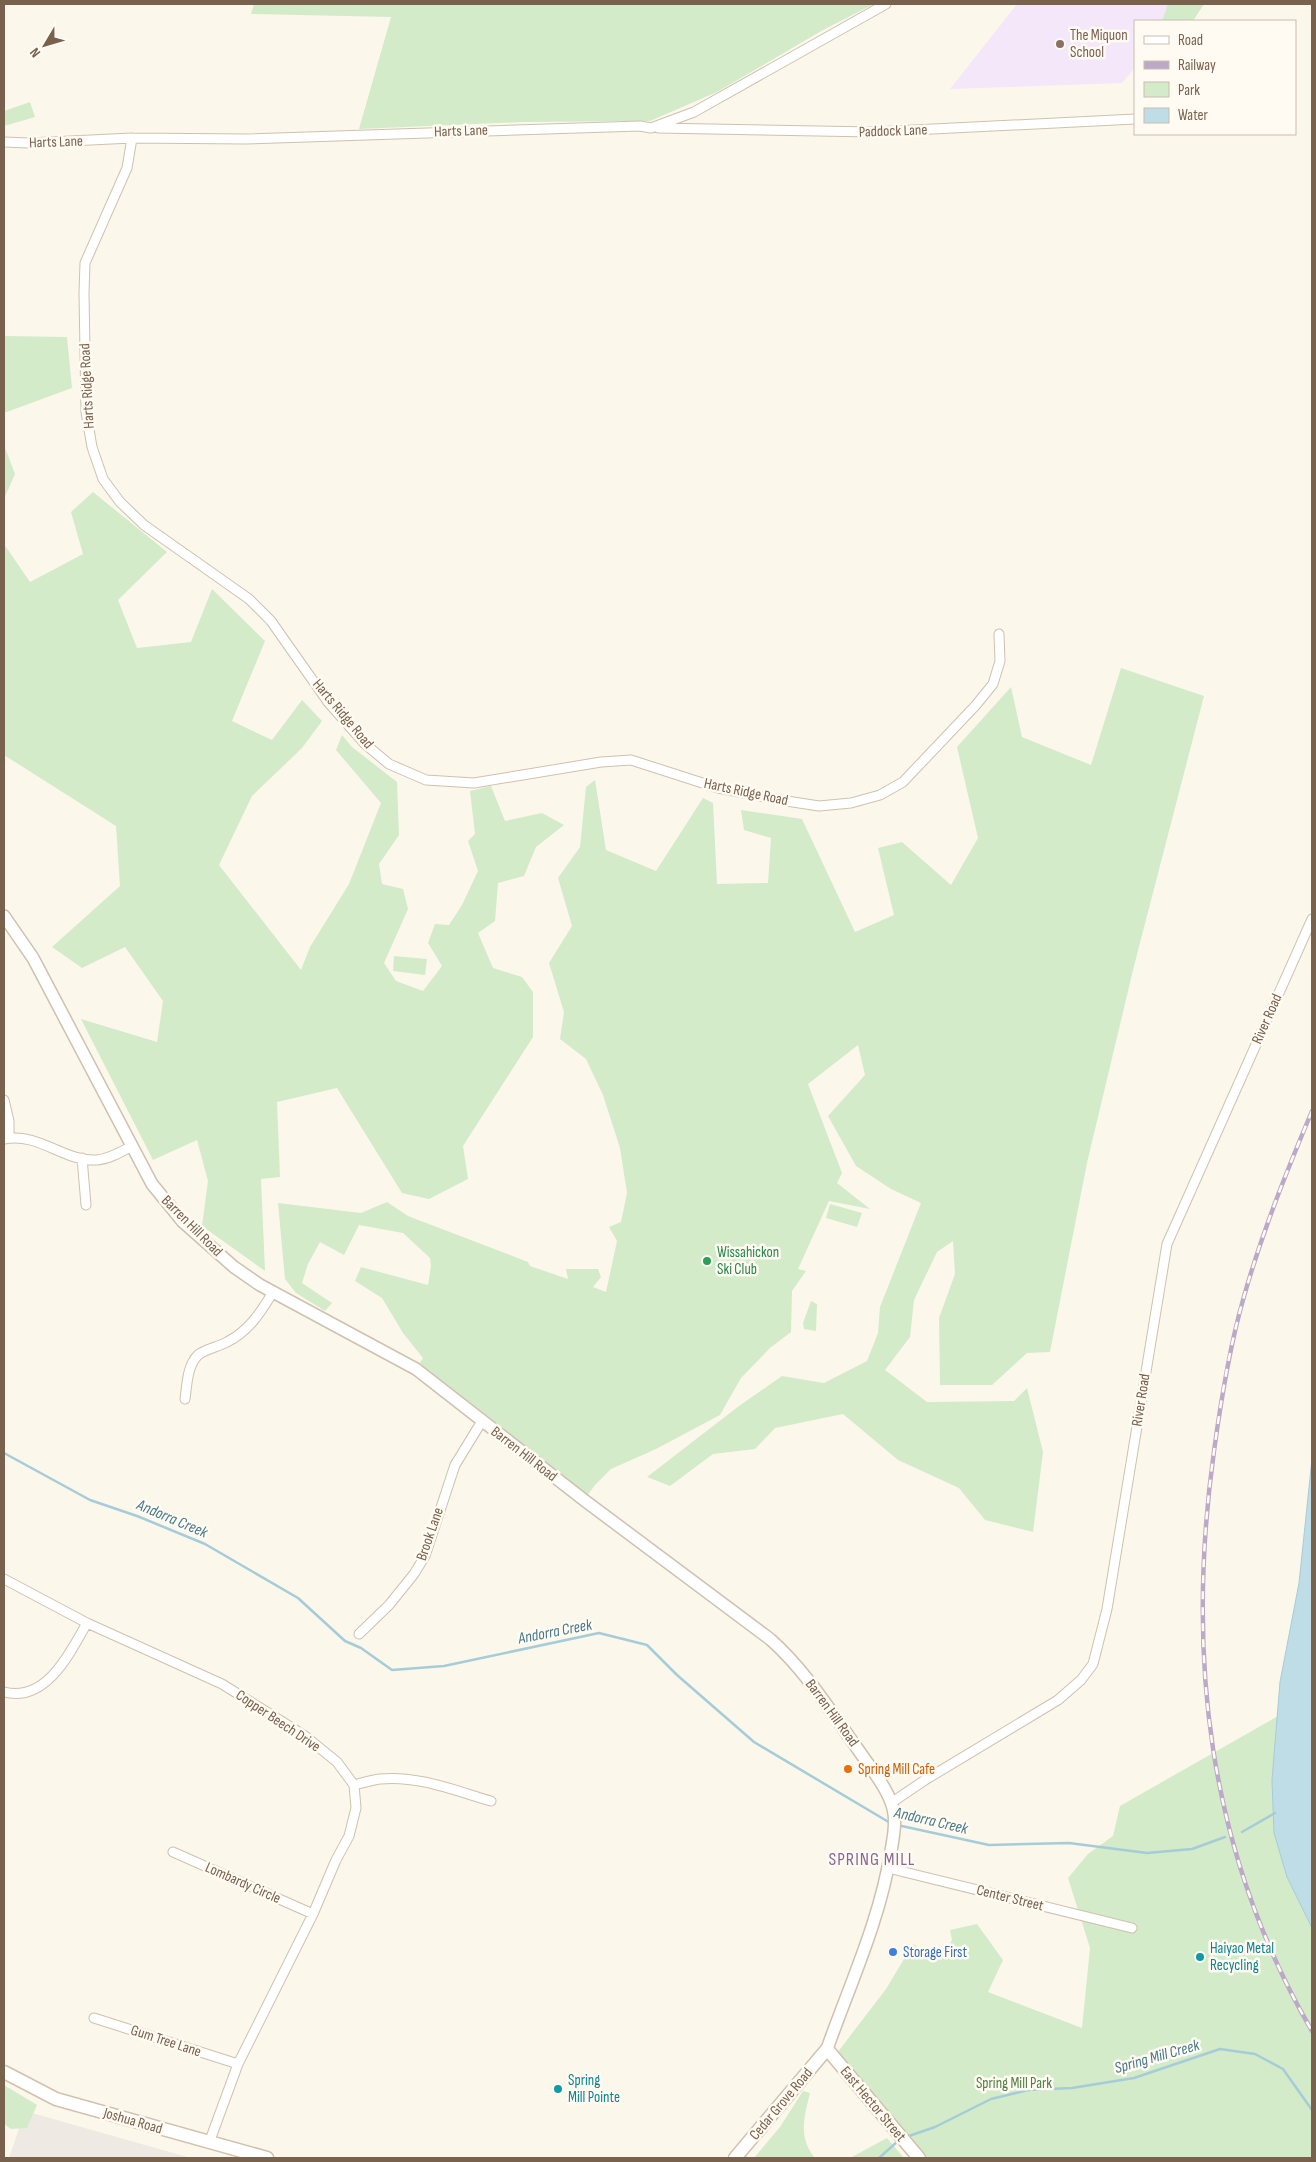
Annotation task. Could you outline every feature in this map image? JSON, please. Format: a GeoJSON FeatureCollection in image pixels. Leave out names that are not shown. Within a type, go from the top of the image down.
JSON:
{"type":"FeatureCollection","features":[{"type":"Feature","properties":{"kind":"main road","name":"East Hector Street"},"geometry":{"type":"LineString","coordinates":[[827,2049],[917,2156]]}},
{"type":"Feature","properties":{"kind":"main road","name":"Cedar Grove Road"},"geometry":{"type":"LineString","coordinates":[[735,2158],[827,2049]]}},
{"type":"Feature","properties":{"kind":"main road","name":"Joshua Road"},"geometry":{"type":"LineString","coordinates":[[4,2072],[56,2099],[267,2158]]}},
{"type":"Feature","properties":{"kind":"street","name":"Harts Lane"},"geometry":{"type":"LineString","coordinates":[[4,142],[29,144],[132,138],[246,139],[556,127],[640,126],[651,128],[694,112],[886,4]]}},
{"type":"Feature","properties":{"kind":"street","name":"Paddock Lane"},"geometry":{"type":"LineString","coordinates":[[651,128],[873,132],[1134,119]]}},
{"type":"Feature","properties":{"kind":"street","name":"Harts Ridge Road"},"geometry":{"type":"LineString","coordinates":[[132,138],[127,168],[85,263],[86,412],[92,447],[103,479],[120,502],[144,525],[249,599],[271,621],[328,702],[365,744],[389,764],[426,780],[474,783],[601,762],[631,760],[718,788],[762,797],[819,806],[851,803],[880,795],[903,782],[976,705],[993,684],[1000,661],[999,634]]}},
{"type":"Feature","properties":{"kind":"street","name":"Barren Hill Road"},"geometry":{"type":"LineString","coordinates":[[4,916],[33,958],[132,1146],[158,1191],[183,1222],[224,1259],[273,1292],[408,1364],[778,1645],[826,1704],[877,1777],[891,1803],[895,1815],[888,1868],[875,1919],[827,2049]]}},
{"type":"Feature","properties":{"kind":"street","name":"River Road"},"geometry":{"type":"LineString","coordinates":[[891,1803],[925,1780],[1058,1700],[1080,1680],[1093,1664],[1107,1609],[1167,1244],[1312,919]]}},
{"type":"Feature","properties":{"kind":"street"},"geometry":{"type":"LineString","coordinates":[[4,1100],[9,1121],[6,1139],[36,1140],[82,1158],[103,1159],[132,1146]]}},
{"type":"Feature","properties":{"kind":"street"},"geometry":{"type":"LineString","coordinates":[[82,1158],[86,1205]]}},
{"type":"Feature","properties":{"kind":"street"},"geometry":{"type":"LineString","coordinates":[[185,1399],[188,1373],[198,1356],[229,1342],[246,1329],[259,1317],[273,1292]]}},
{"type":"Feature","properties":{"kind":"street","name":"Brook Lane"},"geometry":{"type":"LineString","coordinates":[[359,1634],[389,1604],[414,1574],[424,1556],[454,1465],[482,1421]]}},
{"type":"Feature","properties":{"kind":"street","name":"Copper Beech Drive"},"geometry":{"type":"LineString","coordinates":[[4,1579],[87,1623],[222,1684],[306,1736],[337,1762],[354,1786]]}},
{"type":"Feature","properties":{"kind":"street"},"geometry":{"type":"LineString","coordinates":[[4,1692],[13,1694],[43,1686],[67,1658],[87,1623]]}},
{"type":"Feature","properties":{"kind":"street"},"geometry":{"type":"LineString","coordinates":[[209,2143],[238,2064],[313,1914],[336,1860],[349,1836],[356,1808],[354,1786],[380,1779],[407,1780],[440,1785],[491,1802]]}},
{"type":"Feature","properties":{"kind":"street","name":"Lombardy Circle"},"geometry":{"type":"LineString","coordinates":[[173,1852],[313,1914]]}},
{"type":"Feature","properties":{"kind":"street","name":"Center Street"},"geometry":{"type":"LineString","coordinates":[[888,1868],[1132,1928]]}},
{"type":"Feature","properties":{"kind":"street","name":"Gum Tree Lane"},"geometry":{"type":"LineString","coordinates":[[94,2018],[238,2064]]}},
{"type":"Feature","properties":{"kind":"shaded area","name":"The Miquon School"},"geometry":{"type":"Polygon","coordinates":[[[1017,4],[1190,4],[1176,20],[1134,20],[1134,69],[1122,83],[950,89],[1017,4]]]}},
{"type":"Feature","properties":{"kind":"shaded area"},"geometry":{"type":"Polygon","coordinates":[[[25,2111],[191,2158],[9,2158],[25,2111]]]}},
{"type":"Feature","properties":{"kind":"green space"},"geometry":{"type":"Polygon","coordinates":[[[254,4],[874,4],[823,30],[717,92],[650,121],[523,122],[359,129],[391,17],[251,14],[254,4]]]}},
{"type":"Feature","properties":{"kind":"green space"},"geometry":{"type":"Polygon","coordinates":[[[1168,4],[1204,4],[1194,20],[1162,20],[1168,4]]]}},
{"type":"Feature","properties":{"kind":"green space"},"geometry":{"type":"Polygon","coordinates":[[[30,102],[35,117],[4,126],[4,111],[30,102]]]}},
{"type":"Feature","properties":{"kind":"green space"},"geometry":{"type":"Polygon","coordinates":[[[4,336],[67,337],[72,388],[4,413],[4,336]]]}},
{"type":"Feature","properties":{"kind":"green space"},"geometry":{"type":"Polygon","coordinates":[[[4,445],[15,474],[4,499],[4,445]]]}},
{"type":"Feature","properties":{"kind":"green space"},"geometry":{"type":"Polygon","coordinates":[[[93,492],[167,552],[118,600],[137,648],[191,642],[212,589],[265,641],[232,721],[272,740],[302,700],[322,721],[302,748],[252,796],[219,865],[301,970],[310,947],[349,884],[381,803],[336,750],[342,735],[352,747],[397,782],[399,835],[379,864],[382,884],[403,889],[408,909],[384,963],[396,981],[423,991],[442,966],[428,943],[435,924],[449,925],[462,905],[478,871],[468,841],[475,834],[470,791],[491,786],[505,821],[542,813],[564,825],[536,847],[524,876],[498,883],[495,921],[478,933],[493,968],[522,977],[533,992],[533,1037],[463,1146],[468,1179],[429,1199],[402,1193],[337,1088],[277,1102],[280,1177],[261,1179],[265,1271],[202,1226],[208,1181],[197,1140],[153,1160],[81,1019],[157,1042],[163,1001],[125,947],[82,968],[52,947],[120,886],[116,826],[4,755],[4,544],[30,582],[83,554],[71,512],[93,492]]]}},
{"type":"Feature","properties":{"kind":"green space"},"geometry":{"type":"Polygon","coordinates":[[[1121,668],[1204,696],[1134,966],[1087,1163],[1050,1352],[1027,1353],[992,1385],[940,1385],[939,1318],[955,1274],[953,1241],[937,1252],[914,1300],[910,1337],[885,1370],[927,1402],[1014,1401],[1027,1388],[1043,1452],[1033,1532],[985,1520],[959,1488],[898,1460],[843,1414],[775,1428],[755,1449],[713,1454],[670,1486],[647,1477],[739,1406],[782,1376],[824,1383],[867,1361],[878,1333],[880,1307],[921,1203],[891,1189],[856,1166],[828,1116],[865,1075],[858,1045],[808,1084],[842,1173],[837,1183],[870,1209],[829,1201],[798,1269],[806,1271],[792,1291],[791,1332],[770,1348],[741,1378],[720,1415],[656,1449],[611,1469],[595,1485],[584,1500],[442,1384],[420,1363],[423,1358],[403,1333],[382,1298],[355,1281],[361,1267],[428,1285],[431,1266],[430,1258],[403,1233],[359,1225],[344,1255],[320,1242],[308,1264],[302,1283],[332,1303],[325,1311],[296,1293],[285,1279],[278,1203],[361,1213],[387,1202],[408,1216],[528,1262],[530,1266],[568,1279],[566,1269],[598,1269],[601,1277],[593,1287],[606,1292],[617,1241],[609,1227],[621,1222],[627,1193],[620,1148],[603,1095],[586,1059],[560,1039],[564,1012],[549,963],[572,926],[558,878],[580,847],[586,787],[595,780],[606,850],[656,871],[703,798],[713,803],[717,884],[768,883],[771,838],[744,830],[741,810],[802,819],[855,932],[894,915],[878,848],[902,842],[951,885],[978,838],[957,747],[1011,687],[1022,737],[1091,765],[1121,668]]]}},
{"type":"Feature","properties":{"kind":"green space"},"geometry":{"type":"Polygon","coordinates":[[[394,956],[427,959],[425,975],[393,971],[394,956]]]}},
{"type":"Feature","properties":{"kind":"green space"},"geometry":{"type":"Polygon","coordinates":[[[830,1204],[862,1213],[857,1227],[826,1218],[830,1204]]]}},
{"type":"Feature","properties":{"kind":"green space"},"geometry":{"type":"Polygon","coordinates":[[[811,1301],[817,1304],[816,1331],[804,1329],[803,1323],[811,1301]]]}},
{"type":"Feature","properties":{"kind":"green space","name":"Spring Mill Park"},"geometry":{"type":"Polygon","coordinates":[[[1278,1716],[1272,1780],[1274,1833],[1287,1877],[1312,1928],[1312,2158],[924,2158],[834,2057],[886,1989],[913,1944],[941,1960],[952,1940],[950,1930],[977,1924],[1003,1960],[988,1992],[1082,2028],[1090,1948],[1068,1878],[1088,1854],[1113,1836],[1120,1806],[1278,1716]]]}},
{"type":"Feature","properties":{"kind":"green space"},"geometry":{"type":"Polygon","coordinates":[[[4,2085],[37,2105],[27,2128],[11,2129],[4,2124],[4,2085]]]}},
{"type":"Feature","properties":{"kind":"green space"},"geometry":{"type":"Polygon","coordinates":[[[803,2091],[810,2093],[804,2119],[804,2135],[815,2158],[754,2158],[780,2127],[803,2091]]]}},
{"type":"Feature","properties":{"kind":"green space"},"geometry":{"type":"Polygon","coordinates":[[[887,2138],[904,2158],[850,2158],[887,2138]]]}},
{"type":"Feature","properties":{"kind":"water"},"geometry":{"type":"Polygon","coordinates":[[[1312,1459],[1312,1928],[1287,1877],[1274,1833],[1272,1780],[1280,1682],[1299,1583],[1312,1459]]]}},
{"type":"Feature","properties":{"kind":"waterway","name":"Andorra Creek"},"geometry":{"type":"LineString","coordinates":[[4,1453],[90,1500],[137,1516],[205,1544],[298,1598],[345,1641],[361,1648],[392,1670],[444,1666],[599,1633],[647,1645],[677,1675],[754,1742],[892,1824]]}},
{"type":"Feature","properties":{"kind":"waterway","name":"Andorra Creek"},"geometry":{"type":"LineString","coordinates":[[1242,1832],[1275,1813]]}},
{"type":"Feature","properties":{"kind":"waterway","name":"Andorra Creek"},"geometry":{"type":"LineString","coordinates":[[897,1825],[989,1845],[1069,1843],[1147,1853],[1192,1849],[1225,1837]]}},
{"type":"Feature","properties":{"kind":"waterway","name":"Spring Mill Creek"},"geometry":{"type":"LineString","coordinates":[[906,2137],[935,2127],[991,2099],[1028,2090],[1072,2088],[1134,2078],[1220,2049],[1255,2054],[1283,2069],[1312,2110]]}},
{"type":"Feature","properties":{"kind":"waterway","name":"Spring Mill Creek"},"geometry":{"type":"LineString","coordinates":[[879,2158],[898,2141]]}},
{"type":"Feature","properties":{"kind":"railway"},"geometry":{"type":"LineString","coordinates":[[1312,1111],[1266,1228],[1238,1318],[1214,1451],[1206,1527],[1203,1602],[1205,1676],[1213,1749],[1227,1821],[1248,1893],[1276,1962],[1312,2031]]}},
{"type":"Feature","properties":{"kind":"place","name":"The Miquon School"},"geometry":{"type":"Point","coordinates":[1060,44]}},
{"type":"Feature","properties":{"kind":"place","name":"Wissahickon Ski Club"},"geometry":{"type":"Point","coordinates":[707,1261]}},
{"type":"Feature","properties":{"kind":"place","name":"Spring Mill Cafe"},"geometry":{"type":"Point","coordinates":[848,1769]}},
{"type":"Feature","properties":{"kind":"place","name":"Storage First"},"geometry":{"type":"Point","coordinates":[893,1952]}},
{"type":"Feature","properties":{"kind":"place","name":"Haiyao Metal Recycling"},"geometry":{"type":"Point","coordinates":[1200,1957]}},
{"type":"Feature","properties":{"kind":"place","name":"Spring Mill Pointe"},"geometry":{"type":"Point","coordinates":[558,2089]}},
{"type":"Feature","properties":{"kind":"district","name":"SPRING MILL"},"geometry":{"type":"Point","coordinates":[872,1859]}}]}
